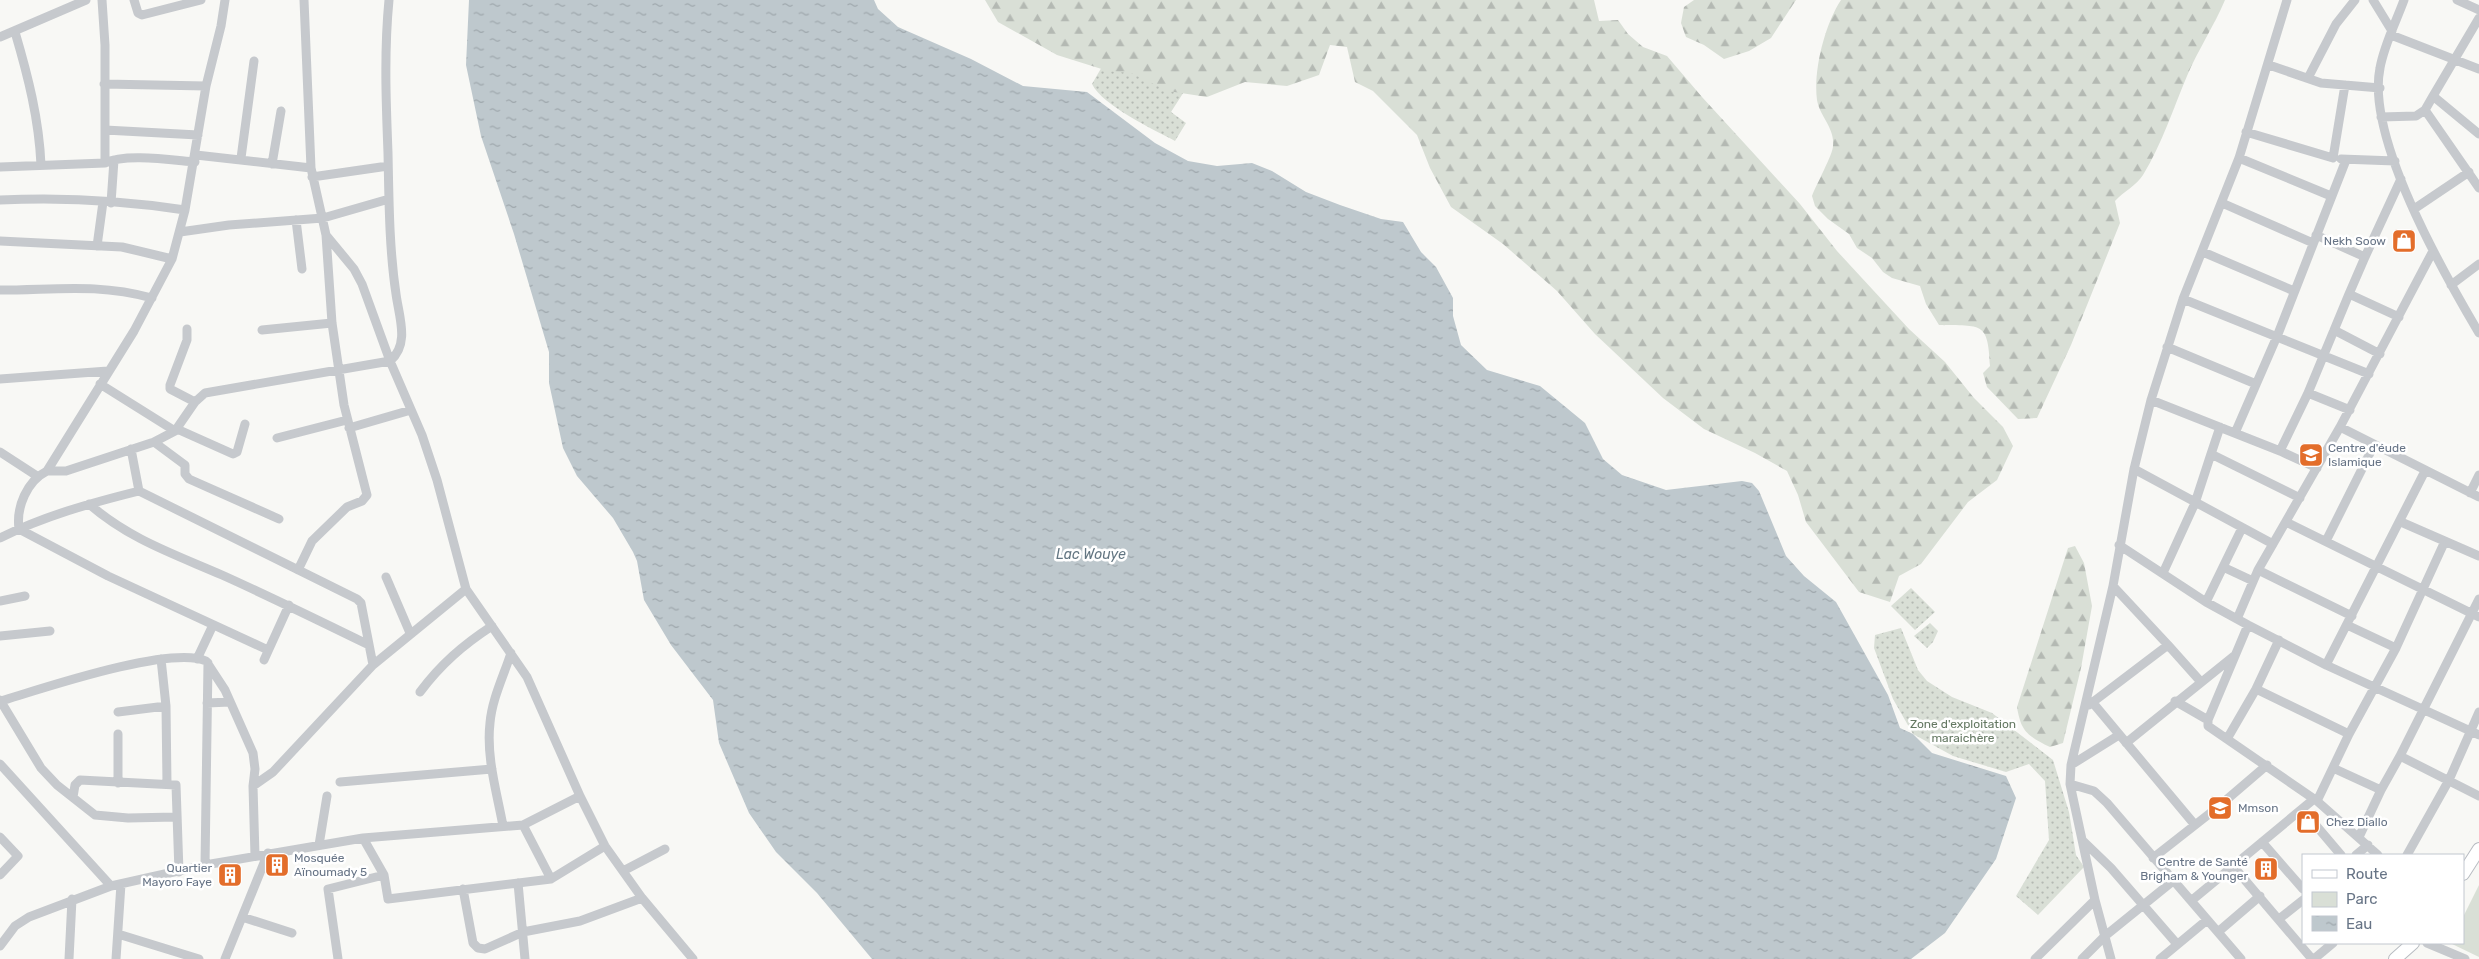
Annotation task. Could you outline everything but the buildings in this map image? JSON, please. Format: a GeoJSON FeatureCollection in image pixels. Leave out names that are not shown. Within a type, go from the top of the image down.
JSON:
{"type":"FeatureCollection","features":[{"type":"Feature","properties":{"kind":"main road"},"geometry":{"type":"LineString","coordinates":[[2464,872],[2479,849]]}},
{"type":"Feature","properties":{"kind":"main road"},"geometry":{"type":"LineString","coordinates":[[2395,959],[2412,944]]}},
{"type":"Feature","properties":{"kind":"street"},"geometry":{"type":"LineString","coordinates":[[0,37],[86,0]]}},
{"type":"Feature","properties":{"kind":"street"},"geometry":{"type":"LineString","coordinates":[[102,0],[105,163]]}},
{"type":"Feature","properties":{"kind":"street"},"geometry":{"type":"LineString","coordinates":[[134,0],[138,13],[142,15],[201,0]]}},
{"type":"Feature","properties":{"kind":"street"},"geometry":{"type":"LineString","coordinates":[[47,471],[134,331],[172,259],[185,210],[206,86],[221,26],[225,0]]}},
{"type":"Feature","properties":{"kind":"street"},"geometry":{"type":"LineString","coordinates":[[298,570],[312,542],[347,507],[362,501],[367,495],[348,424],[338,370],[332,323],[326,235],[311,172],[304,0]]}},
{"type":"Feature","properties":{"kind":"street"},"geometry":{"type":"LineString","coordinates":[[20,528],[18,515],[37,476],[47,471],[66,471],[154,442],[176,430],[195,402],[205,393],[390,361],[401,349],[403,341],[394,285],[389,198],[386,33],[389,0]]}},
{"type":"Feature","properties":{"kind":"street"},"geometry":{"type":"LineString","coordinates":[[2111,959],[2095,900],[2070,784],[2071,765],[2113,586],[2134,470],[2151,400],[2183,299],[2239,158],[2288,0]]}},
{"type":"Feature","properties":{"kind":"street"},"geometry":{"type":"LineString","coordinates":[[2308,78],[2336,24],[2355,0]]}},
{"type":"Feature","properties":{"kind":"street"},"geometry":{"type":"LineString","coordinates":[[2373,0],[2392,33],[2479,69]]}},
{"type":"Feature","properties":{"kind":"street"},"geometry":{"type":"LineString","coordinates":[[2404,0],[2379,69],[2381,117],[2401,179],[2433,251],[2479,333]]}},
{"type":"Feature","properties":{"kind":"street"},"geometry":{"type":"LineString","coordinates":[[2457,0],[2479,10]]}},
{"type":"Feature","properties":{"kind":"street"},"geometry":{"type":"LineString","coordinates":[[2381,117],[2416,116],[2425,110],[2479,18]]}},
{"type":"Feature","properties":{"kind":"street"},"geometry":{"type":"LineString","coordinates":[[15,32],[34,105],[39,132],[41,165]]}},
{"type":"Feature","properties":{"kind":"street"},"geometry":{"type":"LineString","coordinates":[[241,158],[254,61]]}},
{"type":"Feature","properties":{"kind":"street"},"geometry":{"type":"LineString","coordinates":[[2269,65],[2321,83],[2380,88]]}},
{"type":"Feature","properties":{"kind":"street"},"geometry":{"type":"LineString","coordinates":[[104,84],[206,86]]}},
{"type":"Feature","properties":{"kind":"street"},"geometry":{"type":"LineString","coordinates":[[2333,158],[2345,85]]}},
{"type":"Feature","properties":{"kind":"street"},"geometry":{"type":"LineString","coordinates":[[2433,96],[2479,134]]}},
{"type":"Feature","properties":{"kind":"street"},"geometry":{"type":"LineString","coordinates":[[2425,110],[2479,188]]}},
{"type":"Feature","properties":{"kind":"street"},"geometry":{"type":"LineString","coordinates":[[272,164],[281,111]]}},
{"type":"Feature","properties":{"kind":"street"},"geometry":{"type":"LineString","coordinates":[[105,130],[198,135]]}},
{"type":"Feature","properties":{"kind":"street"},"geometry":{"type":"LineString","coordinates":[[2246,132],[2333,158],[2395,161]]}},
{"type":"Feature","properties":{"kind":"street"},"geometry":{"type":"LineString","coordinates":[[0,168],[105,163],[114,160],[195,158],[241,158],[311,172],[388,166]]}},
{"type":"Feature","properties":{"kind":"street"},"geometry":{"type":"LineString","coordinates":[[2239,158],[2331,196]]}},
{"type":"Feature","properties":{"kind":"street"},"geometry":{"type":"LineString","coordinates":[[97,246],[114,160]]}},
{"type":"Feature","properties":{"kind":"street"},"geometry":{"type":"LineString","coordinates":[[2235,433],[2277,337],[2346,160]]}},
{"type":"Feature","properties":{"kind":"street"},"geometry":{"type":"LineString","coordinates":[[2414,209],[2469,172]]}},
{"type":"Feature","properties":{"kind":"street"},"geometry":{"type":"LineString","coordinates":[[2280,450],[2308,393],[2365,257],[2401,179]]}},
{"type":"Feature","properties":{"kind":"street"},"geometry":{"type":"LineString","coordinates":[[180,232],[323,218],[389,198]]}},
{"type":"Feature","properties":{"kind":"street"},"geometry":{"type":"LineString","coordinates":[[0,200],[149,204],[185,210]]}},
{"type":"Feature","properties":{"kind":"street"},"geometry":{"type":"LineString","coordinates":[[2222,203],[2365,257]]}},
{"type":"Feature","properties":{"kind":"street"},"geometry":{"type":"LineString","coordinates":[[296,220],[302,268]]}},
{"type":"Feature","properties":{"kind":"street"},"geometry":{"type":"LineString","coordinates":[[326,235],[354,270],[390,361],[412,410],[437,480],[466,589],[511,652],[537,697],[580,796],[605,846],[642,898],[689,958]]}},
{"type":"Feature","properties":{"kind":"street"},"geometry":{"type":"LineString","coordinates":[[0,241],[125,247],[172,259]]}},
{"type":"Feature","properties":{"kind":"street"},"geometry":{"type":"LineString","coordinates":[[2237,620],[2258,570],[2350,410],[2433,251]]}},
{"type":"Feature","properties":{"kind":"street"},"geometry":{"type":"LineString","coordinates":[[2203,252],[2294,291]]}},
{"type":"Feature","properties":{"kind":"street"},"geometry":{"type":"LineString","coordinates":[[2451,285],[2479,264]]}},
{"type":"Feature","properties":{"kind":"street"},"geometry":{"type":"LineString","coordinates":[[0,290],[88,287],[112,289],[152,298]]}},
{"type":"Feature","properties":{"kind":"street"},"geometry":{"type":"LineString","coordinates":[[2349,294],[2399,317]]}},
{"type":"Feature","properties":{"kind":"street"},"geometry":{"type":"LineString","coordinates":[[2183,299],[2369,374]]}},
{"type":"Feature","properties":{"kind":"street"},"geometry":{"type":"LineString","coordinates":[[262,330],[332,323]]}},
{"type":"Feature","properties":{"kind":"street"},"geometry":{"type":"LineString","coordinates":[[187,329],[187,340],[170,384],[170,389],[195,402]]}},
{"type":"Feature","properties":{"kind":"street"},"geometry":{"type":"LineString","coordinates":[[2334,330],[2380,354]]}},
{"type":"Feature","properties":{"kind":"street"},"geometry":{"type":"LineString","coordinates":[[2167,347],[2256,384]]}},
{"type":"Feature","properties":{"kind":"street"},"geometry":{"type":"LineString","coordinates":[[0,379],[108,371]]}},
{"type":"Feature","properties":{"kind":"street"},"geometry":{"type":"LineString","coordinates":[[100,384],[176,430],[233,454],[237,452],[245,424]]}},
{"type":"Feature","properties":{"kind":"street"},"geometry":{"type":"LineString","coordinates":[[2308,393],[2350,410]]}},
{"type":"Feature","properties":{"kind":"street"},"geometry":{"type":"LineString","coordinates":[[2151,400],[2280,450],[2317,468]]}},
{"type":"Feature","properties":{"kind":"street"},"geometry":{"type":"LineString","coordinates":[[277,438],[412,410]]}},
{"type":"Feature","properties":{"kind":"street"},"geometry":{"type":"LineString","coordinates":[[2163,573],[2195,503],[2220,427]]}},
{"type":"Feature","properties":{"kind":"street"},"geometry":{"type":"LineString","coordinates":[[2340,427],[2479,497]]}},
{"type":"Feature","properties":{"kind":"street"},"geometry":{"type":"LineString","coordinates":[[154,442],[185,465],[185,474],[189,479],[279,519]]}},
{"type":"Feature","properties":{"kind":"street"},"geometry":{"type":"LineString","coordinates":[[2326,541],[2374,445]]}},
{"type":"Feature","properties":{"kind":"street"},"geometry":{"type":"LineString","coordinates":[[131,449],[139,491]]}},
{"type":"Feature","properties":{"kind":"street"},"geometry":{"type":"LineString","coordinates":[[0,453],[37,476]]}},
{"type":"Feature","properties":{"kind":"street"},"geometry":{"type":"LineString","coordinates":[[2211,454],[2300,498]]}},
{"type":"Feature","properties":{"kind":"street"},"geometry":{"type":"LineString","coordinates":[[2134,470],[2273,544]]}},
{"type":"Feature","properties":{"kind":"street"},"geometry":{"type":"LineString","coordinates":[[2326,665],[2401,522],[2425,471]]}},
{"type":"Feature","properties":{"kind":"street"},"geometry":{"type":"LineString","coordinates":[[2470,493],[2479,475]]}},
{"type":"Feature","properties":{"kind":"street"},"geometry":{"type":"LineString","coordinates":[[0,538],[20,528],[89,504],[139,491],[359,600],[373,665]]}},
{"type":"Feature","properties":{"kind":"street"},"geometry":{"type":"LineString","coordinates":[[89,504],[111,523],[137,539],[289,606],[369,645]]}},
{"type":"Feature","properties":{"kind":"street"},"geometry":{"type":"LineString","coordinates":[[2286,522],[2476,615]]}},
{"type":"Feature","properties":{"kind":"street"},"geometry":{"type":"LineString","coordinates":[[2401,522],[2479,556]]}},
{"type":"Feature","properties":{"kind":"street"},"geometry":{"type":"LineString","coordinates":[[20,528],[108,576],[268,650]]}},
{"type":"Feature","properties":{"kind":"street"},"geometry":{"type":"LineString","coordinates":[[2206,602],[2242,528]]}},
{"type":"Feature","properties":{"kind":"street"},"geometry":{"type":"LineString","coordinates":[[2191,901],[2302,809],[2316,800],[2349,734],[2396,648],[2445,541]]}},
{"type":"Feature","properties":{"kind":"street"},"geometry":{"type":"LineString","coordinates":[[2119,545],[2237,620],[2326,665],[2479,735]]}},
{"type":"Feature","properties":{"kind":"street"},"geometry":{"type":"LineString","coordinates":[[2223,567],[2253,581]]}},
{"type":"Feature","properties":{"kind":"street"},"geometry":{"type":"LineString","coordinates":[[2258,570],[2352,616]]}},
{"type":"Feature","properties":{"kind":"street"},"geometry":{"type":"LineString","coordinates":[[386,577],[410,633]]}},
{"type":"Feature","properties":{"kind":"street"},"geometry":{"type":"LineString","coordinates":[[2113,586],[2201,682]]}},
{"type":"Feature","properties":{"kind":"street"},"geometry":{"type":"LineString","coordinates":[[253,786],[274,772],[373,665],[466,589]]}},
{"type":"Feature","properties":{"kind":"street"},"geometry":{"type":"LineString","coordinates":[[0,601],[25,596]]}},
{"type":"Feature","properties":{"kind":"street"},"geometry":{"type":"LineString","coordinates":[[2359,837],[2381,790],[2476,615],[2479,599]]}},
{"type":"Feature","properties":{"kind":"street"},"geometry":{"type":"LineString","coordinates":[[264,660],[289,606]]}},
{"type":"Feature","properties":{"kind":"street"},"geometry":{"type":"LineString","coordinates":[[197,658],[213,625]]}},
{"type":"Feature","properties":{"kind":"street"},"geometry":{"type":"LineString","coordinates":[[2248,625],[2208,720],[2208,726],[2316,800],[2377,854]]}},
{"type":"Feature","properties":{"kind":"street"},"geometry":{"type":"LineString","coordinates":[[2347,625],[2396,648]]}},
{"type":"Feature","properties":{"kind":"street"},"geometry":{"type":"LineString","coordinates":[[420,692],[447,659],[462,646],[492,626]]}},
{"type":"Feature","properties":{"kind":"street"},"geometry":{"type":"LineString","coordinates":[[0,636],[50,631]]}},
{"type":"Feature","properties":{"kind":"street"},"geometry":{"type":"LineString","coordinates":[[2227,740],[2256,690],[2279,640]]}},
{"type":"Feature","properties":{"kind":"street"},"geometry":{"type":"LineString","coordinates":[[2083,710],[2168,645]]}},
{"type":"Feature","properties":{"kind":"street"},"geometry":{"type":"LineString","coordinates":[[503,826],[492,769],[490,722],[511,652]]}},
{"type":"Feature","properties":{"kind":"street"},"geometry":{"type":"LineString","coordinates":[[2126,743],[2175,701],[2236,654]]}},
{"type":"Feature","properties":{"kind":"street"},"geometry":{"type":"LineString","coordinates":[[176,817],[98,817],[57,785],[41,768],[0,701],[108,670],[161,659],[197,658],[208,663],[230,702],[253,753],[255,769],[253,786],[255,856]]}},
{"type":"Feature","properties":{"kind":"street"},"geometry":{"type":"LineString","coordinates":[[161,659],[166,706],[167,784]]}},
{"type":"Feature","properties":{"kind":"street"},"geometry":{"type":"LineString","coordinates":[[205,865],[208,663]]}},
{"type":"Feature","properties":{"kind":"street"},"geometry":{"type":"LineString","coordinates":[[2256,690],[2349,734]]}},
{"type":"Feature","properties":{"kind":"street"},"geometry":{"type":"LineString","coordinates":[[2175,701],[2208,720]]}},
{"type":"Feature","properties":{"kind":"street"},"geometry":{"type":"LineString","coordinates":[[207,703],[230,702]]}},
{"type":"Feature","properties":{"kind":"street"},"geometry":{"type":"LineString","coordinates":[[2093,703],[2195,825]]}},
{"type":"Feature","properties":{"kind":"street"},"geometry":{"type":"LineString","coordinates":[[118,712],[166,706]]}},
{"type":"Feature","properties":{"kind":"street"},"geometry":{"type":"LineString","coordinates":[[2409,854],[2449,780],[2479,712]]}},
{"type":"Feature","properties":{"kind":"street"},"geometry":{"type":"LineString","coordinates":[[118,734],[118,783]]}},
{"type":"Feature","properties":{"kind":"street"},"geometry":{"type":"LineString","coordinates":[[2071,765],[2119,735]]}},
{"type":"Feature","properties":{"kind":"street"},"geometry":{"type":"LineString","coordinates":[[2400,756],[2479,796]]}},
{"type":"Feature","properties":{"kind":"street"},"geometry":{"type":"LineString","coordinates":[[0,764],[111,886]]}},
{"type":"Feature","properties":{"kind":"street"},"geometry":{"type":"LineString","coordinates":[[2153,858],[2267,765]]}},
{"type":"Feature","properties":{"kind":"street"},"geometry":{"type":"LineString","coordinates":[[2333,768],[2381,790]]}},
{"type":"Feature","properties":{"kind":"street"},"geometry":{"type":"LineString","coordinates":[[340,782],[492,769]]}},
{"type":"Feature","properties":{"kind":"street"},"geometry":{"type":"LineString","coordinates":[[74,797],[75,785],[80,780],[174,784],[177,788],[176,817],[179,872]]}},
{"type":"Feature","properties":{"kind":"street"},"geometry":{"type":"LineString","coordinates":[[2070,784],[2088,788],[2100,796],[2241,959]]}},
{"type":"Feature","properties":{"kind":"street"},"geometry":{"type":"LineString","coordinates":[[318,845],[327,796]]}},
{"type":"Feature","properties":{"kind":"street"},"geometry":{"type":"LineString","coordinates":[[0,946],[8,934],[24,920],[72,899],[111,886],[268,853],[363,838],[523,824],[580,796]]}},
{"type":"Feature","properties":{"kind":"street"},"geometry":{"type":"LineString","coordinates":[[2302,809],[2340,854]]}},
{"type":"Feature","properties":{"kind":"street"},"geometry":{"type":"LineString","coordinates":[[523,824],[551,879]]}},
{"type":"Feature","properties":{"kind":"street"},"geometry":{"type":"LineString","coordinates":[[0,837],[18,856],[0,875]]}},
{"type":"Feature","properties":{"kind":"street"},"geometry":{"type":"LineString","coordinates":[[363,838],[384,875],[388,899],[551,879],[605,846]]}},
{"type":"Feature","properties":{"kind":"street"},"geometry":{"type":"LineString","coordinates":[[2082,841],[2111,868],[2176,944]]}},
{"type":"Feature","properties":{"kind":"street"},"geometry":{"type":"LineString","coordinates":[[2262,842],[2302,888]]}},
{"type":"Feature","properties":{"kind":"street"},"geometry":{"type":"LineString","coordinates":[[2357,854],[2368,846]]}},
{"type":"Feature","properties":{"kind":"street"},"geometry":{"type":"LineString","coordinates":[[624,871],[649,855],[665,848]]}},
{"type":"Feature","properties":{"kind":"street"},"geometry":{"type":"LineString","coordinates":[[225,959],[268,853]]}},
{"type":"Feature","properties":{"kind":"street"},"geometry":{"type":"LineString","coordinates":[[2233,866],[2313,959],[2332,944]]}},
{"type":"Feature","properties":{"kind":"street"},"geometry":{"type":"LineString","coordinates":[[338,959],[328,889],[384,875]]}},
{"type":"Feature","properties":{"kind":"street"},"geometry":{"type":"LineString","coordinates":[[2082,959],[2105,936],[2173,881]]}},
{"type":"Feature","properties":{"kind":"street"},"geometry":{"type":"LineString","coordinates":[[518,883],[525,959]]}},
{"type":"Feature","properties":{"kind":"street"},"geometry":{"type":"LineString","coordinates":[[116,959],[121,884]]}},
{"type":"Feature","properties":{"kind":"street"},"geometry":{"type":"LineString","coordinates":[[463,889],[473,943],[478,948],[485,949],[523,932],[580,921],[642,898]]}},
{"type":"Feature","properties":{"kind":"street"},"geometry":{"type":"LineString","coordinates":[[2218,932],[2260,896]]}},
{"type":"Feature","properties":{"kind":"street"},"geometry":{"type":"LineString","coordinates":[[69,959],[72,899]]}},
{"type":"Feature","properties":{"kind":"street"},"geometry":{"type":"LineString","coordinates":[[2035,959],[2095,900]]}},
{"type":"Feature","properties":{"kind":"street"},"geometry":{"type":"LineString","coordinates":[[2278,919],[2302,901]]}},
{"type":"Feature","properties":{"kind":"street"},"geometry":{"type":"LineString","coordinates":[[242,917],[292,933]]}},
{"type":"Feature","properties":{"kind":"street"},"geometry":{"type":"LineString","coordinates":[[2166,957],[2176,944],[2207,920]]}},
{"type":"Feature","properties":{"kind":"street"},"geometry":{"type":"LineString","coordinates":[[118,934],[200,959]]}},
{"type":"Feature","properties":{"kind":"street"},"geometry":{"type":"LineString","coordinates":[[2430,944],[2464,959]]}},
{"type":"Feature","properties":{"kind":"green space"},"geometry":{"type":"Polygon","coordinates":[[[985,0],[1594,0],[1599,21],[1618,20],[1628,34],[1643,47],[1667,56],[1800,204],[1837,251],[1909,329],[1945,362],[1974,398],[2003,427],[2013,446],[1997,480],[1968,502],[1921,564],[1899,576],[1890,602],[1859,592],[1806,522],[1798,495],[1787,471],[1755,453],[1704,429],[1663,398],[1595,334],[1557,291],[1503,244],[1451,207],[1430,168],[1417,135],[1373,91],[1355,82],[1347,47],[1330,45],[1319,75],[1287,86],[1245,82],[1207,97],[1168,91],[1131,73],[1108,71],[1057,55],[998,22],[985,0]]]}},
{"type":"Feature","properties":{"kind":"green space"},"geometry":{"type":"Polygon","coordinates":[[[1694,0],[1796,0],[1771,38],[1749,51],[1724,59],[1704,45],[1686,37],[1681,23],[1684,7],[1694,0]]]}},
{"type":"Feature","properties":{"kind":"green space"},"geometry":{"type":"Polygon","coordinates":[[[1841,0],[2225,0],[2191,66],[2162,139],[2150,163],[2140,179],[2115,201],[2120,223],[2071,345],[2037,418],[2018,419],[1987,387],[1983,373],[1990,366],[1989,351],[1987,341],[1980,329],[1965,326],[1939,325],[1926,304],[1920,286],[1892,278],[1883,272],[1872,258],[1857,248],[1849,234],[1828,219],[1815,206],[1812,196],[1833,146],[1830,128],[1817,100],[1817,76],[1825,35],[1841,0]]]}},
{"type":"Feature","properties":{"kind":"green space"},"geometry":{"type":"Polygon","coordinates":[[[1118,39],[1187,87],[1171,112],[1186,123],[1175,141],[1117,109],[1092,84],[1118,39]]]}},
{"type":"Feature","properties":{"kind":"green space"},"geometry":{"type":"Polygon","coordinates":[[[2075,546],[2084,563],[2092,606],[2081,668],[2063,743],[2050,747],[2036,740],[2023,728],[2017,707],[2068,548],[2075,546]]]}},
{"type":"Feature","properties":{"kind":"green space"},"geometry":{"type":"Polygon","coordinates":[[[1911,588],[1935,612],[1915,630],[1891,606],[1911,588]]]}},
{"type":"Feature","properties":{"kind":"green space"},"geometry":{"type":"Polygon","coordinates":[[[1930,623],[1938,631],[1933,642],[1927,648],[1914,636],[1930,623]]]}},
{"type":"Feature","properties":{"kind":"green space","name":"Zone d'exploitation maraichère"},"geometry":{"type":"Polygon","coordinates":[[[1901,628],[1918,670],[1927,681],[1952,697],[1992,713],[2053,760],[2069,812],[2076,855],[2084,867],[2038,915],[2016,896],[2049,840],[2045,781],[2029,764],[2006,772],[1953,756],[1913,734],[1893,699],[1874,648],[1875,635],[1901,628]]]}},
{"type":"Feature","properties":{"kind":"green space"},"geometry":{"type":"Polygon","coordinates":[[[2479,885],[2479,957],[2452,944],[2464,944],[2464,915],[2479,885]]]}},
{"type":"Feature","properties":{"kind":"water","name":"Lac Wouye"},"geometry":{"type":"Polygon","coordinates":[[[469,0],[874,0],[878,9],[898,27],[971,59],[1023,86],[1087,92],[1155,143],[1188,161],[1217,166],[1252,163],[1272,171],[1306,192],[1381,219],[1403,222],[1421,252],[1436,267],[1453,298],[1453,316],[1461,345],[1487,370],[1540,386],[1585,423],[1603,459],[1622,475],[1666,490],[1742,481],[1752,483],[1759,491],[1786,556],[1804,576],[1836,602],[1888,695],[1900,728],[1913,734],[1932,753],[2006,776],[2016,798],[1996,859],[1945,933],[1911,959],[872,959],[817,893],[776,852],[749,813],[719,743],[713,700],[671,645],[644,600],[637,561],[633,552],[613,518],[577,476],[563,448],[549,383],[549,352],[514,234],[481,136],[466,65],[469,0]]]}},
{"type":"Feature","properties":{"kind":"place","name":"Nekh Soow"},"geometry":{"type":"Point","coordinates":[2404,241]}},
{"type":"Feature","properties":{"kind":"place","name":"Centre d'éude Islamique"},"geometry":{"type":"Point","coordinates":[2311,455]}},
{"type":"Feature","properties":{"kind":"place","name":"Mmson"},"geometry":{"type":"Point","coordinates":[2220,808]}},
{"type":"Feature","properties":{"kind":"place","name":"Chez Diallo"},"geometry":{"type":"Point","coordinates":[2308,822]}},
{"type":"Feature","properties":{"kind":"place","name":"Mosquée Aïnoumady 5"},"geometry":{"type":"Point","coordinates":[277,865]}},
{"type":"Feature","properties":{"kind":"place","name":"Centre de Santé Brigham & Younger"},"geometry":{"type":"Point","coordinates":[2266,869]}},
{"type":"Feature","properties":{"kind":"place","name":"Quartier Mayoro Faye"},"geometry":{"type":"Point","coordinates":[230,875]}}]}
